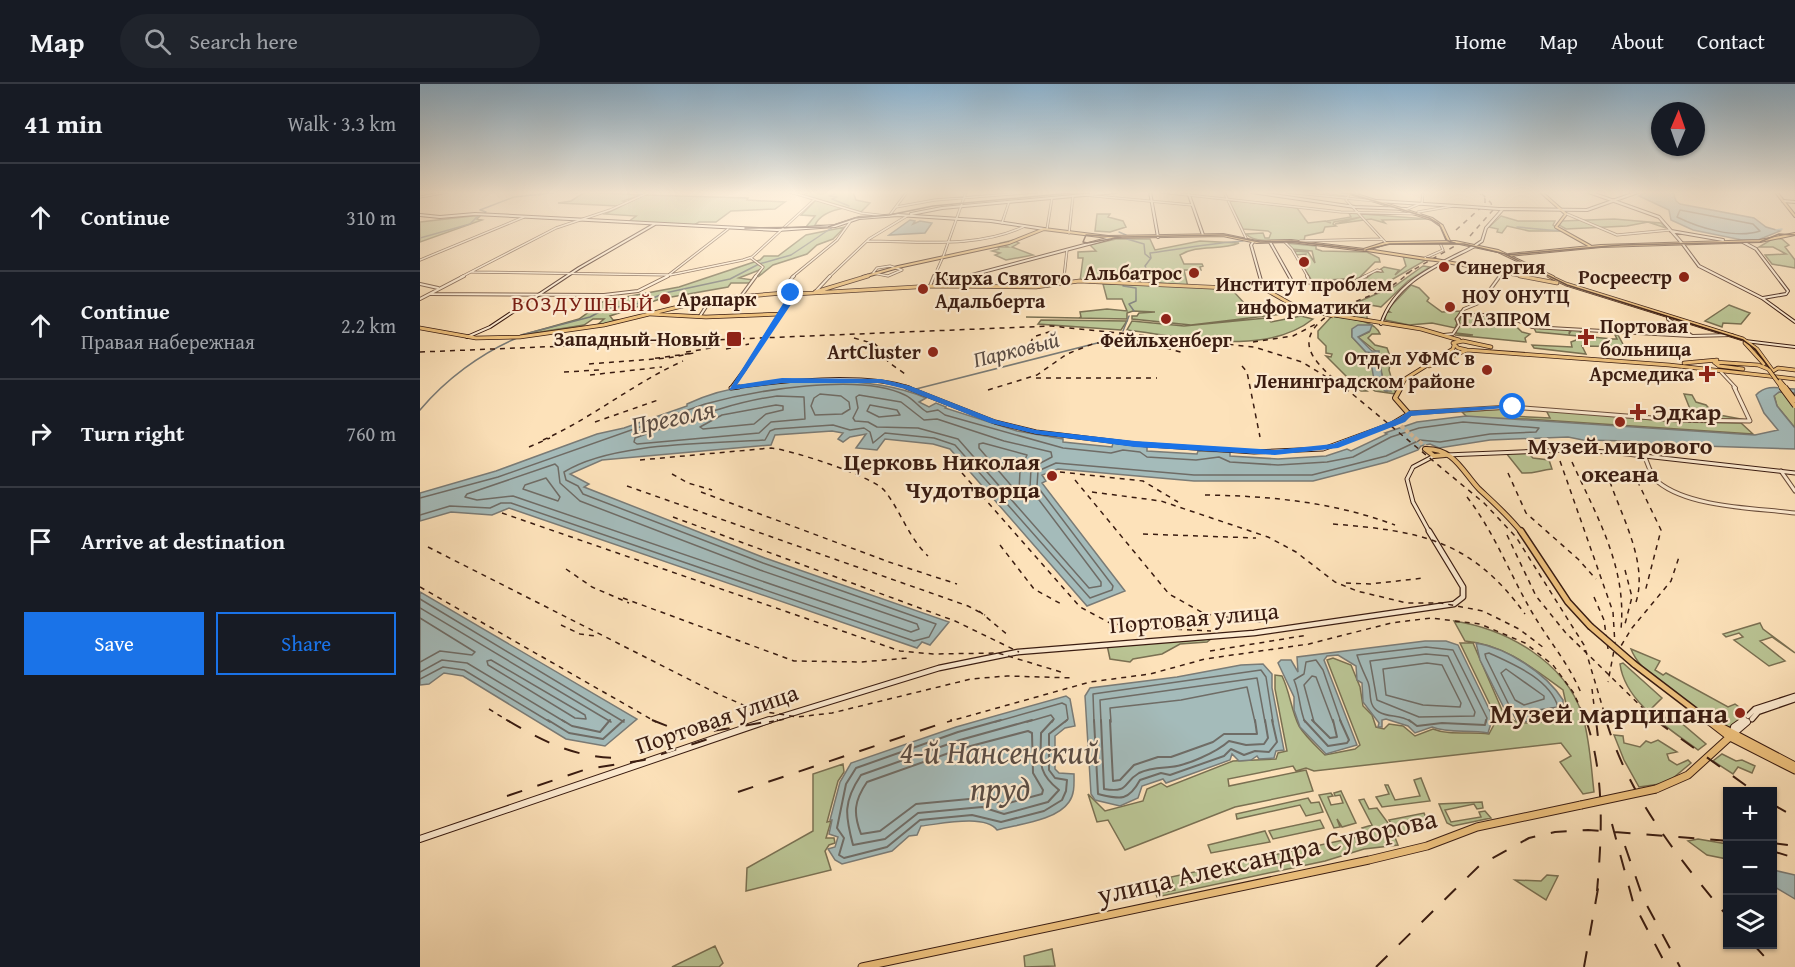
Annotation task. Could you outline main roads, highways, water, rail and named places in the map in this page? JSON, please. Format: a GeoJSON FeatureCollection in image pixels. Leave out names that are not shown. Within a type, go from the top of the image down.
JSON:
{"type":"FeatureCollection","features":[{"type":"Feature","properties":{"kind":"main road"},"geometry":{"type":"LineString","coordinates":[[465,337],[490,327],[571,273],[640,233]]}},
{"type":"Feature","properties":{"kind":"main road"},"geometry":{"type":"LineString","coordinates":[[816,292],[874,274],[1011,244],[1035,233]]}},
{"type":"Feature","properties":{"kind":"main road"},"geometry":{"type":"LineString","coordinates":[[1077,233],[1109,238],[1203,235],[1253,241],[1291,241],[1436,260],[1550,280],[1739,339],[1795,346]]}},
{"type":"Feature","properties":{"kind":"main road"},"geometry":{"type":"LineString","coordinates":[[1443,233],[1447,240],[1507,256],[1558,282]]}},
{"type":"Feature","properties":{"kind":"main road"},"geometry":{"type":"LineString","coordinates":[[1443,233],[1448,243]]}},
{"type":"Feature","properties":{"kind":"main road"},"geometry":{"type":"LineString","coordinates":[[1381,323],[1390,300],[1417,278],[1475,246],[1482,241],[1484,233]]}},
{"type":"Feature","properties":{"kind":"main road"},"geometry":{"type":"LineString","coordinates":[[1568,233],[1592,247]]}},
{"type":"Feature","properties":{"kind":"main road"},"geometry":{"type":"LineString","coordinates":[[1569,233],[1592,247]]}},
{"type":"Feature","properties":{"kind":"main road"},"geometry":{"type":"LineString","coordinates":[[1673,233],[1699,266],[1762,298],[1795,322]]}},
{"type":"Feature","properties":{"kind":"main road"},"geometry":{"type":"LineString","coordinates":[[1686,233],[1723,240]]}},
{"type":"Feature","properties":{"kind":"main road"},"geometry":{"type":"LineString","coordinates":[[1682,243],[1723,240],[1761,242],[1778,235],[1795,235]]}},
{"type":"Feature","properties":{"kind":"main road"},"geometry":{"type":"LineString","coordinates":[[930,286],[1109,238]]}},
{"type":"Feature","properties":{"kind":"main road"},"geometry":{"type":"LineString","coordinates":[[1253,241],[1251,245],[1262,284]]}},
{"type":"Feature","properties":{"kind":"main road"},"geometry":{"type":"LineString","coordinates":[[1283,241],[1372,251],[1386,244]]}},
{"type":"Feature","properties":{"kind":"main road"},"geometry":{"type":"LineString","coordinates":[[1507,256],[1592,247],[1742,241],[1756,249],[1788,291],[1786,294],[1762,298]]}},
{"type":"Feature","properties":{"kind":"main road"},"geometry":{"type":"LineString","coordinates":[[1266,291],[1293,283],[1270,242]]}},
{"type":"Feature","properties":{"kind":"main road"},"geometry":{"type":"LineString","coordinates":[[1448,243],[1455,242]]}},
{"type":"Feature","properties":{"kind":"main road"},"geometry":{"type":"LineString","coordinates":[[1372,251],[1386,244],[1448,243],[1475,246]]}},
{"type":"Feature","properties":{"kind":"main road"},"geometry":{"type":"LineString","coordinates":[[1372,251],[1376,247]]}},
{"type":"Feature","properties":{"kind":"main road"},"geometry":{"type":"LineString","coordinates":[[1507,256],[1550,280]]}},
{"type":"Feature","properties":{"kind":"main road"},"geometry":{"type":"LineString","coordinates":[[1504,272],[1550,280]]}},
{"type":"Feature","properties":{"kind":"main road"},"geometry":{"type":"LineString","coordinates":[[1544,279],[1558,282]]}},
{"type":"Feature","properties":{"kind":"main road"},"geometry":{"type":"LineString","coordinates":[[541,335],[604,325],[711,299],[742,295],[930,286],[1028,287],[1064,281],[1258,288],[1291,304],[1323,313],[1420,330],[1467,350]]}},
{"type":"Feature","properties":{"kind":"main road"},"geometry":{"type":"LineString","coordinates":[[1258,288],[1262,284]]}},
{"type":"Feature","properties":{"kind":"main road"},"geometry":{"type":"LineString","coordinates":[[1262,284],[1272,288],[1282,300],[1323,313]]}},
{"type":"Feature","properties":{"kind":"main road"},"geometry":{"type":"LineString","coordinates":[[792,294],[731,388],[779,381],[861,379],[881,381],[914,390],[949,406],[1013,427],[1143,445],[1275,453],[1306,452],[1335,447],[1385,426],[1396,424],[1401,426],[1402,420],[1409,413],[1396,400],[1405,379],[1453,349],[1454,344]]}},
{"type":"Feature","properties":{"kind":"main road"},"geometry":{"type":"LineString","coordinates":[[420,329],[465,337],[504,338],[600,327],[652,312],[700,316],[780,314]]}},
{"type":"Feature","properties":{"kind":"main road"},"geometry":{"type":"LineString","coordinates":[[1667,317],[1739,339],[1784,345]]}},
{"type":"Feature","properties":{"kind":"main road"},"geometry":{"type":"LineString","coordinates":[[1381,323],[1506,350],[1795,377]]}},
{"type":"Feature","properties":{"kind":"main road"},"geometry":{"type":"LineString","coordinates":[[1739,339],[1757,349]]}},
{"type":"Feature","properties":{"kind":"main road"},"geometry":{"type":"LineString","coordinates":[[1739,339],[1763,361],[1795,400]]}},
{"type":"Feature","properties":{"kind":"main road"},"geometry":{"type":"LineString","coordinates":[[1454,344],[1467,342]]}},
{"type":"Feature","properties":{"kind":"main road"},"geometry":{"type":"LineString","coordinates":[[1760,343],[1755,344],[1763,361],[1795,369]]}},
{"type":"Feature","properties":{"kind":"main road"},"geometry":{"type":"LineString","coordinates":[[1474,344],[1474,349]]}},
{"type":"Feature","properties":{"kind":"main road"},"geometry":{"type":"LineString","coordinates":[[1399,390],[1430,366],[1474,349],[1684,363],[1746,370]]}},
{"type":"Feature","properties":{"kind":"main road"},"geometry":{"type":"LineString","coordinates":[[1684,363],[1716,360],[1757,364],[1763,361]]}},
{"type":"Feature","properties":{"kind":"main road"},"geometry":{"type":"LineString","coordinates":[[1795,377],[1746,370],[1719,366],[1714,362],[1758,365],[1770,370],[1795,406]]}},
{"type":"Feature","properties":{"kind":"main road"},"geometry":{"type":"LineString","coordinates":[[1770,370],[1795,369]]}},
{"type":"Feature","properties":{"kind":"main road"},"geometry":{"type":"LineString","coordinates":[[1795,473],[1645,455],[1567,450],[1445,455],[1426,458],[1425,449],[1431,448],[1445,455],[1462,464],[1474,483],[1512,519],[1540,564],[1590,627],[1660,687],[1732,735],[1795,768]]}},
{"type":"Feature","properties":{"kind":"main road"},"geometry":{"type":"LineString","coordinates":[[1426,452],[1434,456]]}},
{"type":"Feature","properties":{"kind":"main road","name":"Портовая улица"},"geometry":{"type":"LineString","coordinates":[[420,839],[816,704],[939,668],[1024,651],[1254,633],[1454,604],[1463,597],[1463,587],[1420,513],[1407,485],[1407,476],[1412,468],[1426,458]]}},
{"type":"Feature","properties":{"kind":"main road"},"geometry":{"type":"LineString","coordinates":[[1732,735],[1758,712],[1795,697]]}},
{"type":"Feature","properties":{"kind":"main road","name":"улица Александра Суворова"},"geometry":{"type":"LineString","coordinates":[[862,967],[1369,860],[1427,846],[1477,827],[1671,786],[1700,766],[1732,735]]}},
{"type":"Feature","properties":{"kind":"water"},"geometry":{"type":"Polygon","coordinates":[[[892,233],[921,233],[889,235],[892,233]]]}},
{"type":"Feature","properties":{"kind":"water"},"geometry":{"type":"Polygon","coordinates":[[[1709,233],[1775,233],[1758,240],[1742,240],[1709,233]]]}},
{"type":"Feature","properties":{"kind":"water"},"geometry":{"type":"Polygon","coordinates":[[[1358,325],[1372,325],[1370,331],[1358,337],[1372,351],[1379,351],[1379,356],[1385,359],[1381,368],[1382,375],[1391,391],[1385,391],[1374,380],[1371,362],[1373,361],[1371,360],[1374,353],[1366,352],[1352,337],[1352,329],[1358,325]]]}},
{"type":"Feature","properties":{"kind":"water","name":"Преголя"},"geometry":{"type":"Polygon","coordinates":[[[826,381],[867,383],[904,390],[926,398],[919,402],[929,407],[936,403],[1017,431],[1063,439],[1063,442],[1112,447],[1113,443],[1147,447],[1147,451],[1197,454],[1198,451],[1230,452],[1230,456],[1278,459],[1326,456],[1347,449],[1351,451],[1387,434],[1385,433],[1417,422],[1466,416],[1755,435],[1778,430],[1764,413],[1756,395],[1770,388],[1795,389],[1795,393],[1779,392],[1774,396],[1777,406],[1795,428],[1795,449],[1640,444],[1629,441],[1583,440],[1568,437],[1490,440],[1439,448],[1430,444],[1421,446],[1418,450],[1387,462],[1313,481],[1194,481],[1058,469],[1042,475],[1046,481],[1042,483],[1125,591],[1087,606],[950,449],[933,444],[885,439],[877,450],[856,448],[866,434],[850,437],[843,442],[838,439],[843,433],[832,431],[775,435],[771,445],[602,460],[570,474],[589,484],[584,487],[765,558],[949,622],[930,645],[922,642],[917,648],[509,508],[492,515],[451,512],[420,521],[420,493],[496,471],[597,434],[624,428],[720,392],[772,383],[826,381]]]}},
{"type":"Feature","properties":{"kind":"water"},"geometry":{"type":"Polygon","coordinates":[[[420,592],[637,719],[605,746],[566,739],[463,676],[444,673],[429,684],[420,685],[420,592]]]}},
{"type":"Feature","properties":{"kind":"water"},"geometry":{"type":"Polygon","coordinates":[[[1425,641],[1446,641],[1458,645],[1493,717],[1488,733],[1432,727],[1415,733],[1408,726],[1386,719],[1382,720],[1382,727],[1378,727],[1379,723],[1363,702],[1362,683],[1357,680],[1356,666],[1338,655],[1327,656],[1324,660],[1357,745],[1326,754],[1300,727],[1294,710],[1294,697],[1278,663],[1281,660],[1291,660],[1298,672],[1297,657],[1425,641]]]}},
{"type":"Feature","properties":{"kind":"water"},"geometry":{"type":"Polygon","coordinates":[[[1476,643],[1513,656],[1536,671],[1547,680],[1563,700],[1563,710],[1555,716],[1547,713],[1532,716],[1528,722],[1516,720],[1513,714],[1507,714],[1480,660],[1476,643]]]}},
{"type":"Feature","properties":{"kind":"water"},"geometry":{"type":"Polygon","coordinates":[[[1263,664],[1272,674],[1272,688],[1284,750],[1276,751],[1274,758],[1259,759],[1257,756],[1251,760],[1239,761],[1232,754],[1230,760],[1166,783],[1163,779],[1142,786],[1138,798],[1120,806],[1095,800],[1091,794],[1085,696],[1090,688],[1177,677],[1241,665],[1263,664]]]}},
{"type":"Feature","properties":{"kind":"water","name":"4-й Нансенский пруд"},"geometry":{"type":"Polygon","coordinates":[[[1066,696],[1070,699],[1075,726],[1065,728],[1055,736],[1055,769],[1059,773],[1074,774],[1074,785],[1071,799],[1055,814],[1026,824],[997,830],[983,822],[973,821],[921,826],[917,835],[909,836],[892,851],[842,864],[835,860],[828,849],[835,847],[838,837],[829,834],[832,820],[830,820],[840,782],[851,763],[956,727],[1066,696]]]}},
{"type":"Feature","properties":{"kind":"water"},"geometry":{"type":"Polygon","coordinates":[[[1777,871],[1795,875],[1795,899],[1777,888],[1777,871]]]}},
{"type":"Feature","properties":{"kind":"waterway"},"geometry":{"type":"LineString","coordinates":[[420,238],[437,233]]}},
{"type":"Feature","properties":{"kind":"waterway","name":"ВОЗДУШНЫЙ"},"geometry":{"type":"LineString","coordinates":[[521,335],[590,317],[605,309],[641,303],[665,293],[730,279],[759,264],[791,255],[824,233]]}},
{"type":"Feature","properties":{"kind":"waterway"},"geometry":{"type":"LineString","coordinates":[[1122,233],[1126,235]]}},
{"type":"Feature","properties":{"kind":"waterway"},"geometry":{"type":"LineString","coordinates":[[1127,239],[1144,244],[1145,254],[1150,258]]}},
{"type":"Feature","properties":{"kind":"waterway","name":"Парковый"},"geometry":{"type":"LineString","coordinates":[[1134,311],[1129,304],[1136,301],[1136,288],[1123,286],[1125,282],[1122,275],[1147,270],[1145,266],[1151,258],[1150,253],[1243,241]]}},
{"type":"Feature","properties":{"kind":"waterway","name":"Парковый"},"geometry":{"type":"LineString","coordinates":[[1123,331],[1129,316]]}},
{"type":"Feature","properties":{"kind":"waterway","name":"Парковый"},"geometry":{"type":"LineString","coordinates":[[916,389],[1117,338],[1121,333]]}},
{"type":"Feature","properties":{"kind":"waterway","name":"ВОЗДУШНЫЙ"},"geometry":{"type":"LineString","coordinates":[[420,410],[464,368],[490,351],[517,338]]}},
{"type":"Feature","properties":{"kind":"tunnel"},"geometry":{"type":"LineString","coordinates":[[1401,426],[1427,448]]}},
{"type":"Feature","properties":{"kind":"tram line"},"geometry":{"type":"LineString","coordinates":[[1443,233],[1446,240],[1454,243]]}},
{"type":"Feature","properties":{"kind":"tram line"},"geometry":{"type":"LineString","coordinates":[[1507,255],[1621,245],[1760,242],[1779,234],[1795,235]]}},
{"type":"Feature","properties":{"kind":"tram line"},"geometry":{"type":"LineString","coordinates":[[1086,235],[1122,237],[1087,243],[1083,242],[1086,235]]}},
{"type":"Feature","properties":{"kind":"tram line"},"geometry":{"type":"LineString","coordinates":[[1122,237],[1225,235],[1260,242]]}},
{"type":"Feature","properties":{"kind":"tram line"},"geometry":{"type":"LineString","coordinates":[[1292,241],[1364,250],[1298,242],[1260,242],[1292,241]]}},
{"type":"Feature","properties":{"kind":"tram line"},"geometry":{"type":"LineString","coordinates":[[1390,244],[1455,243]]}},
{"type":"Feature","properties":{"kind":"tram line"},"geometry":{"type":"LineString","coordinates":[[1366,250],[1390,244]]}},
{"type":"Feature","properties":{"kind":"tram line"},"geometry":{"type":"LineString","coordinates":[[1390,244],[1464,244],[1507,255]]}},
{"type":"Feature","properties":{"kind":"tram line"},"geometry":{"type":"LineString","coordinates":[[1507,255],[1567,285],[1743,340],[1755,349],[1795,402]]}},
{"type":"Feature","properties":{"kind":"railway"},"geometry":{"type":"LineString","coordinates":[[1410,272],[1455,246]]}},
{"type":"Feature","properties":{"kind":"railway"},"geometry":{"type":"LineString","coordinates":[[1406,274],[1410,272]]}},
{"type":"Feature","properties":{"kind":"railway"},"geometry":{"type":"LineString","coordinates":[[1410,272],[1380,292],[1330,314],[1312,331],[1309,341],[1310,350],[1327,373],[1484,503],[1516,537],[1584,645],[1586,653]]}},
{"type":"Feature","properties":{"kind":"railway"},"geometry":{"type":"LineString","coordinates":[[1253,342],[1293,336],[1316,324]]}},
{"type":"Feature","properties":{"kind":"railway"},"geometry":{"type":"LineString","coordinates":[[420,352],[1051,326],[1254,347],[1302,362],[1338,384]]}},
{"type":"Feature","properties":{"kind":"railway"},"geometry":{"type":"LineString","coordinates":[[1038,351],[1031,342],[1033,337],[1052,331]]}},
{"type":"Feature","properties":{"kind":"railway"},"geometry":{"type":"LineString","coordinates":[[854,338],[875,344],[884,352]]}},
{"type":"Feature","properties":{"kind":"railway"},"geometry":{"type":"LineString","coordinates":[[988,390],[1037,375],[1067,354],[1095,343],[1141,341],[1184,353]]}},
{"type":"Feature","properties":{"kind":"railway"},"geometry":{"type":"LineString","coordinates":[[726,349],[749,344]]}},
{"type":"Feature","properties":{"kind":"railway"},"geometry":{"type":"LineString","coordinates":[[686,352],[724,346]]}},
{"type":"Feature","properties":{"kind":"railway"},"geometry":{"type":"LineString","coordinates":[[882,348],[884,352]]}},
{"type":"Feature","properties":{"kind":"railway"},"geometry":{"type":"LineString","coordinates":[[884,352],[888,362],[908,376]]}},
{"type":"Feature","properties":{"kind":"railway"},"geometry":{"type":"LineString","coordinates":[[589,364],[668,358],[694,353],[650,359]]}},
{"type":"Feature","properties":{"kind":"railway"},"geometry":{"type":"LineString","coordinates":[[543,440],[683,361]]}},
{"type":"Feature","properties":{"kind":"railway"},"geometry":{"type":"LineString","coordinates":[[1242,366],[1247,372],[1260,437]]}},
{"type":"Feature","properties":{"kind":"railway"},"geometry":{"type":"LineString","coordinates":[[590,375],[662,367]]}},
{"type":"Feature","properties":{"kind":"railway"},"geometry":{"type":"LineString","coordinates":[[564,372],[599,370]]}},
{"type":"Feature","properties":{"kind":"railway"},"geometry":{"type":"LineString","coordinates":[[1036,378],[1157,378]]}},
{"type":"Feature","properties":{"kind":"railway"},"geometry":{"type":"LineString","coordinates":[[595,422],[661,399]]}},
{"type":"Feature","properties":{"kind":"railway"},"geometry":{"type":"LineString","coordinates":[[529,447],[550,438]]}},
{"type":"Feature","properties":{"kind":"railway"},"geometry":{"type":"LineString","coordinates":[[640,460],[771,448],[813,458],[864,478],[884,490],[915,541],[928,556]]}},
{"type":"Feature","properties":{"kind":"railway"},"geometry":{"type":"LineString","coordinates":[[1560,461],[1613,612],[1615,645],[1609,675]]}},
{"type":"Feature","properties":{"kind":"railway"},"geometry":{"type":"LineString","coordinates":[[1572,462],[1600,523],[1615,563],[1622,606],[1621,629]]}},
{"type":"Feature","properties":{"kind":"railway"},"geometry":{"type":"LineString","coordinates":[[1060,472],[1143,481],[1178,502]]}},
{"type":"Feature","properties":{"kind":"railway"},"geometry":{"type":"LineString","coordinates":[[1633,472],[1661,530],[1645,592]]}},
{"type":"Feature","properties":{"kind":"railway"},"geometry":{"type":"LineString","coordinates":[[962,473],[1080,607],[1110,623],[1133,627],[1211,631]]}},
{"type":"Feature","properties":{"kind":"railway"},"geometry":{"type":"LineString","coordinates":[[1508,473],[1526,513],[1578,559],[1596,579]]}},
{"type":"Feature","properties":{"kind":"railway"},"geometry":{"type":"LineString","coordinates":[[672,474],[688,483],[712,490]]}},
{"type":"Feature","properties":{"kind":"railway"},"geometry":{"type":"LineString","coordinates":[[1075,480],[1169,594],[1205,614],[1261,622]]}},
{"type":"Feature","properties":{"kind":"railway"},"geometry":{"type":"LineString","coordinates":[[1610,482],[1636,557],[1639,572],[1636,602]]}},
{"type":"Feature","properties":{"kind":"railway"},"geometry":{"type":"LineString","coordinates":[[627,486],[968,606],[982,613]]}},
{"type":"Feature","properties":{"kind":"railway"},"geometry":{"type":"LineString","coordinates":[[701,492],[889,562],[957,584]]}},
{"type":"Feature","properties":{"kind":"railway"},"geometry":{"type":"LineString","coordinates":[[1092,492],[1161,501],[1268,537],[1296,552],[1335,582],[1357,591],[1407,603],[1441,603],[1483,611],[1519,629],[1544,648]]}},
{"type":"Feature","properties":{"kind":"railway"},"geometry":{"type":"LineString","coordinates":[[1205,495],[1302,502],[1348,511],[1395,525]]}},
{"type":"Feature","properties":{"kind":"railway"},"geometry":{"type":"LineString","coordinates":[[1467,497],[1486,525],[1533,614],[1565,662],[1581,693]]}},
{"type":"Feature","properties":{"kind":"railway"},"geometry":{"type":"LineString","coordinates":[[502,513],[900,651],[933,654],[998,653],[1061,672]]}},
{"type":"Feature","properties":{"kind":"railway"},"geometry":{"type":"LineString","coordinates":[[673,517],[955,621],[1019,652]]}},
{"type":"Feature","properties":{"kind":"railway"},"geometry":{"type":"LineString","coordinates":[[1333,524],[1392,530],[1441,544],[1463,554],[1484,569],[1505,589],[1525,614]]}},
{"type":"Feature","properties":{"kind":"railway"},"geometry":{"type":"LineString","coordinates":[[1143,534],[1256,538]]}},
{"type":"Feature","properties":{"kind":"railway"},"geometry":{"type":"LineString","coordinates":[[1507,535],[1536,596],[1565,632],[1586,653]]}},
{"type":"Feature","properties":{"kind":"railway"},"geometry":{"type":"LineString","coordinates":[[1000,545],[1034,589],[1063,605]]}},
{"type":"Feature","properties":{"kind":"railway"},"geometry":{"type":"LineString","coordinates":[[428,547],[718,694],[755,710],[797,717],[832,713],[971,679],[1007,676],[1074,678]]}},
{"type":"Feature","properties":{"kind":"railway"},"geometry":{"type":"LineString","coordinates":[[1616,654],[1632,628],[1671,581],[1679,557]]}},
{"type":"Feature","properties":{"kind":"railway"},"geometry":{"type":"LineString","coordinates":[[566,569],[592,587],[629,603]]}},
{"type":"Feature","properties":{"kind":"railway"},"geometry":{"type":"LineString","coordinates":[[1625,570],[1632,597],[1625,624]]}},
{"type":"Feature","properties":{"kind":"railway"},"geometry":{"type":"LineString","coordinates":[[1346,583],[1370,584],[1424,578]]}},
{"type":"Feature","properties":{"kind":"railway"},"geometry":{"type":"LineString","coordinates":[[420,587],[654,721]]}},
{"type":"Feature","properties":{"kind":"railway"},"geometry":{"type":"LineString","coordinates":[[1594,597],[1604,620],[1608,649]]}},
{"type":"Feature","properties":{"kind":"railway"},"geometry":{"type":"LineString","coordinates":[[623,598],[794,661],[861,662],[909,658]]}},
{"type":"Feature","properties":{"kind":"railway"},"geometry":{"type":"LineString","coordinates":[[982,613],[1009,636]]}},
{"type":"Feature","properties":{"kind":"railway"},"geometry":{"type":"LineString","coordinates":[[947,722],[1090,682],[1150,674],[1205,659],[1309,644],[1391,623],[1431,618],[1480,624],[1525,643],[1553,665],[1573,692],[1587,722]]}},
{"type":"Feature","properties":{"kind":"railway"},"geometry":{"type":"LineString","coordinates":[[561,625],[580,634],[595,636]]}},
{"type":"Feature","properties":{"kind":"railway"},"geometry":{"type":"LineString","coordinates":[[1210,651],[1308,635]]}},
{"type":"Feature","properties":{"kind":"railway"},"geometry":{"type":"LineString","coordinates":[[1586,653],[1609,675]]}},
{"type":"Feature","properties":{"kind":"railway"},"geometry":{"type":"LineString","coordinates":[[1586,653],[1607,722]]}},
{"type":"Feature","properties":{"kind":"railway"},"geometry":{"type":"LineString","coordinates":[[1608,682],[1609,675]]}},
{"type":"Feature","properties":{"kind":"railway"},"geometry":{"type":"LineString","coordinates":[[1609,675],[1657,722]]}},
{"type":"Feature","properties":{"kind":"railway"},"geometry":{"type":"LineString","coordinates":[[1592,689],[1596,722]]}},
{"type":"Feature","properties":{"kind":"railway"},"geometry":{"type":"LineString","coordinates":[[489,709],[510,722]]}},
{"type":"Feature","properties":{"kind":"railway"},"geometry":{"type":"LineString","coordinates":[[769,722],[785,719]]}},
{"type":"Feature","properties":{"kind":"railway"},"geometry":{"type":"LineString","coordinates":[[507,720],[533,735],[572,751],[615,758]]}},
{"type":"Feature","properties":{"kind":"railway"},"geometry":{"type":"LineString","coordinates":[[654,721],[680,731],[707,732],[778,720]]}},
{"type":"Feature","properties":{"kind":"railway"},"geometry":{"type":"LineString","coordinates":[[738,792],[952,720]]}},
{"type":"Feature","properties":{"kind":"railway"},"geometry":{"type":"LineString","coordinates":[[1586,720],[1599,784],[1601,831]]}},
{"type":"Feature","properties":{"kind":"railway"},"geometry":{"type":"LineString","coordinates":[[1596,720],[1599,746]]}},
{"type":"Feature","properties":{"kind":"railway"},"geometry":{"type":"LineString","coordinates":[[1606,720],[1627,774],[1664,836]]}},
{"type":"Feature","properties":{"kind":"railway"},"geometry":{"type":"LineString","coordinates":[[1655,720],[1748,787]]}},
{"type":"Feature","properties":{"kind":"railway"},"geometry":{"type":"LineString","coordinates":[[507,796],[587,769],[644,760],[717,736]]}},
{"type":"Feature","properties":{"kind":"railway"},"geometry":{"type":"LineString","coordinates":[[1777,807],[1795,817]]}},
{"type":"Feature","properties":{"kind":"railway"},"geometry":{"type":"LineString","coordinates":[[1612,824],[1614,832]]}},
{"type":"Feature","properties":{"kind":"railway"},"geometry":{"type":"LineString","coordinates":[[1376,967],[1480,865],[1529,838],[1555,832],[1601,831]]}},
{"type":"Feature","properties":{"kind":"railway"},"geometry":{"type":"LineString","coordinates":[[1597,891],[1601,831]]}},
{"type":"Feature","properties":{"kind":"railway"},"geometry":{"type":"LineString","coordinates":[[1601,831],[1614,832]]}},
{"type":"Feature","properties":{"kind":"railway"},"geometry":{"type":"LineString","coordinates":[[1614,832],[1664,836]]}},
{"type":"Feature","properties":{"kind":"railway"},"geometry":{"type":"LineString","coordinates":[[1614,832],[1633,902],[1667,967]]}},
{"type":"Feature","properties":{"kind":"railway"},"geometry":{"type":"LineString","coordinates":[[1664,836],[1723,841]]}},
{"type":"Feature","properties":{"kind":"railway"},"geometry":{"type":"LineString","coordinates":[[1664,836],[1723,911]]}},
{"type":"Feature","properties":{"kind":"railway"},"geometry":{"type":"LineString","coordinates":[[1777,844],[1795,846]]}},
{"type":"Feature","properties":{"kind":"railway"},"geometry":{"type":"LineString","coordinates":[[1625,846],[1643,898],[1680,967]]}},
{"type":"Feature","properties":{"kind":"railway"},"geometry":{"type":"LineString","coordinates":[[1777,853],[1795,858]]}},
{"type":"Feature","properties":{"kind":"railway"},"geometry":{"type":"LineString","coordinates":[[1584,967],[1599,883]]}},
{"type":"Feature","properties":{"kind":"railway"},"geometry":{"type":"LineString","coordinates":[[1758,949],[1774,967]]}},
{"type":"Feature","properties":{"kind":"place","name":"Институт проблем информатики"},"geometry":{"type":"Point","coordinates":[1304,262]}},
{"type":"Feature","properties":{"kind":"place","name":"Синергия"},"geometry":{"type":"Point","coordinates":[1444,267]}},
{"type":"Feature","properties":{"kind":"place","name":"Альбатрос"},"geometry":{"type":"Point","coordinates":[1194,273]}},
{"type":"Feature","properties":{"kind":"place","name":"Росрeeстр"},"geometry":{"type":"Point","coordinates":[1684,277]}},
{"type":"Feature","properties":{"kind":"place","name":"Кирха Святого Адальберта"},"geometry":{"type":"Point","coordinates":[923,289]}},
{"type":"Feature","properties":{"kind":"place","name":"Арапарк"},"geometry":{"type":"Point","coordinates":[665,299]}},
{"type":"Feature","properties":{"kind":"place","name":"НОУ ОНУТЦ ГАЗПРОМ"},"geometry":{"type":"Point","coordinates":[1450,307]}},
{"type":"Feature","properties":{"kind":"place","name":"Фейльхенберг"},"geometry":{"type":"Point","coordinates":[1166,319]}},
{"type":"Feature","properties":{"kind":"place","name":"Портовая больница"},"geometry":{"type":"Point","coordinates":[1586,337]}},
{"type":"Feature","properties":{"kind":"place","name":"Западный-Новый"},"geometry":{"type":"Point","coordinates":[734,339]}},
{"type":"Feature","properties":{"kind":"place","name":"ArtCluster"},"geometry":{"type":"Point","coordinates":[933,352]}},
{"type":"Feature","properties":{"kind":"place","name":"Отдел УФМС в Ленинградском районе"},"geometry":{"type":"Point","coordinates":[1487,370]}},
{"type":"Feature","properties":{"kind":"place","name":"Арсмедика"},"geometry":{"type":"Point","coordinates":[1707,374]}},
{"type":"Feature","properties":{"kind":"place","name":"Эдкар"},"geometry":{"type":"Point","coordinates":[1638,412]}},
{"type":"Feature","properties":{"kind":"place","name":"Музей мирового океана"},"geometry":{"type":"Point","coordinates":[1620,422]}},
{"type":"Feature","properties":{"kind":"place","name":"Церковь Николая Чудотворца"},"geometry":{"type":"Point","coordinates":[1052,476]}},
{"type":"Feature","properties":{"kind":"place","name":"Музей марципана"},"geometry":{"type":"Point","coordinates":[1740,713]}},
{"type":"Feature","properties":{"kind":"district","name":"ВОЗДУШНЫЙ"},"geometry":{"type":"Point","coordinates":[583,303]}}]}
